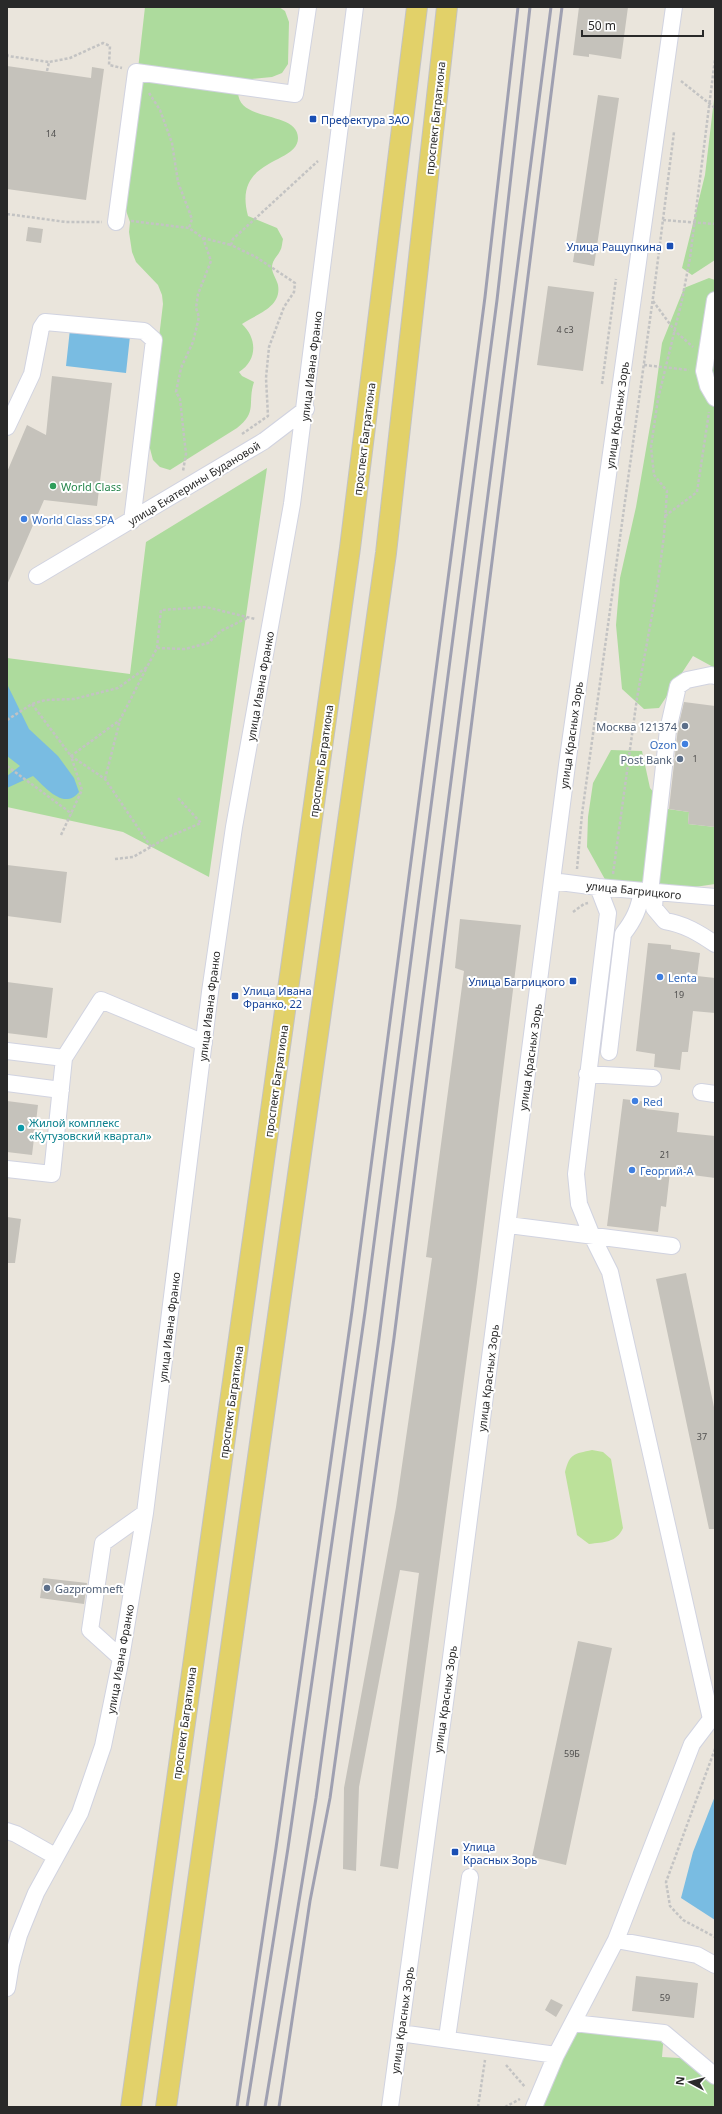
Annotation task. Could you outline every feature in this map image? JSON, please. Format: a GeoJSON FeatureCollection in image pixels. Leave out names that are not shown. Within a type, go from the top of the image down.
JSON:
{"type":"FeatureCollection","features":[{"type":"Feature","properties":{"kind":"main road","name":"проспект Багратиона"},"geometry":{"type":"LineString","coordinates":[[131,2107],[350,548],[417,7]]}},
{"type":"Feature","properties":{"kind":"main road","name":"проспект Багратиона"},"geometry":{"type":"LineString","coordinates":[[166,2107],[386,553],[447,7]]}},
{"type":"Feature","properties":{"kind":"street"},"geometry":{"type":"LineString","coordinates":[[116,222],[136,72],[295,94],[308,7]]}},
{"type":"Feature","properties":{"kind":"street","name":"улица Ивана Франко"},"geometry":{"type":"LineString","coordinates":[[7,1988],[11,1964],[19,1935],[36,1893],[80,1813],[104,1746],[121,1658],[145,1513],[204,1043],[234,827],[292,504],[306,409],[355,7]]}},
{"type":"Feature","properties":{"kind":"street","name":"улица Красных Зорь"},"geometry":{"type":"LineString","coordinates":[[390,2107],[508,1225],[567,765],[674,7]]}},
{"type":"Feature","properties":{"kind":"street"},"geometry":{"type":"LineString","coordinates":[[714,396],[708,386],[705,365],[715,300]]}},
{"type":"Feature","properties":{"kind":"street"},"geometry":{"type":"LineString","coordinates":[[7,427],[32,374],[42,328],[46,322],[144,331],[154,340],[132,521]]}},
{"type":"Feature","properties":{"kind":"street","name":"улица Екатерины Будановой"},"geometry":{"type":"LineString","coordinates":[[37,576],[132,521],[264,441],[306,409]]}},
{"type":"Feature","properties":{"kind":"street"},"geometry":{"type":"LineString","coordinates":[[715,676],[711,675],[687,680],[678,686],[668,730],[649,892],[654,908],[665,921],[678,923],[696,931],[715,944]]}},
{"type":"Feature","properties":{"kind":"street","name":"улица Багрицкого"},"geometry":{"type":"LineString","coordinates":[[552,881],[598,887],[715,897]]}},
{"type":"Feature","properties":{"kind":"street"},"geometry":{"type":"LineString","coordinates":[[530,2102],[616,1940],[692,1744],[713,1719],[610,1272],[592,1236],[579,1204],[576,1174],[587,1074],[608,913],[598,887]]}},
{"type":"Feature","properties":{"kind":"street"},"geometry":{"type":"LineString","coordinates":[[608,1052],[623,934],[634,920],[649,892]]}},
{"type":"Feature","properties":{"kind":"street"},"geometry":{"type":"LineString","coordinates":[[7,1169],[52,1174],[62,1090],[64,1058],[101,1000],[204,1043]]}},
{"type":"Feature","properties":{"kind":"street"},"geometry":{"type":"LineString","coordinates":[[7,1051],[64,1058]]}},
{"type":"Feature","properties":{"kind":"street"},"geometry":{"type":"LineString","coordinates":[[587,1074],[654,1078]]}},
{"type":"Feature","properties":{"kind":"street"},"geometry":{"type":"LineString","coordinates":[[7,1083],[62,1090]]}},
{"type":"Feature","properties":{"kind":"street"},"geometry":{"type":"LineString","coordinates":[[508,1225],[672,1246]]}},
{"type":"Feature","properties":{"kind":"street"},"geometry":{"type":"LineString","coordinates":[[121,1658],[90,1630],[103,1543],[145,1513]]}},
{"type":"Feature","properties":{"kind":"street"},"geometry":{"type":"LineString","coordinates":[[7,1831],[16,1834],[55,1856]]}},
{"type":"Feature","properties":{"kind":"street"},"geometry":{"type":"LineString","coordinates":[[447,2038],[470,1877]]}},
{"type":"Feature","properties":{"kind":"street"},"geometry":{"type":"LineString","coordinates":[[616,1940],[697,1955],[715,1965]]}},
{"type":"Feature","properties":{"kind":"street"},"geometry":{"type":"LineString","coordinates":[[573,2023],[664,2032],[715,2076]]}},
{"type":"Feature","properties":{"kind":"street"},"geometry":{"type":"LineString","coordinates":[[400,2032],[556,2055]]}},
{"type":"Feature","properties":{"kind":"path"},"geometry":{"type":"LineString","coordinates":[[7,54],[8,56],[49,62],[70,58],[104,43],[110,46],[109,65]]}},
{"type":"Feature","properties":{"kind":"path"},"geometry":{"type":"LineString","coordinates":[[613,876],[637,698],[651,628],[665,516],[667,491],[654,475],[652,447],[658,399],[668,367],[682,300],[715,58]]}},
{"type":"Feature","properties":{"kind":"path"},"geometry":{"type":"LineString","coordinates":[[47,71],[49,62]]}},
{"type":"Feature","properties":{"kind":"path"},"geometry":{"type":"LineString","coordinates":[[136,72],[160,110],[172,143],[178,182],[192,219],[189,228]]}},
{"type":"Feature","properties":{"kind":"path"},"geometry":{"type":"LineString","coordinates":[[680,89],[682,73]]}},
{"type":"Feature","properties":{"kind":"path"},"geometry":{"type":"LineString","coordinates":[[681,81],[715,108]]}},
{"type":"Feature","properties":{"kind":"path"},"geometry":{"type":"LineString","coordinates":[[575,884],[582,814],[653,300],[675,127]]}},
{"type":"Feature","properties":{"kind":"path"},"geometry":{"type":"LineString","coordinates":[[231,245],[232,239],[318,161]]}},
{"type":"Feature","properties":{"kind":"path"},"geometry":{"type":"LineString","coordinates":[[7,214],[66,222],[116,222]]}},
{"type":"Feature","properties":{"kind":"path"},"geometry":{"type":"LineString","coordinates":[[663,220],[715,224]]}},
{"type":"Feature","properties":{"kind":"path"},"geometry":{"type":"LineString","coordinates":[[133,221],[189,228],[203,238],[231,245],[269,265],[295,283],[294,292],[284,307],[269,347],[266,378],[268,416],[235,438]]}},
{"type":"Feature","properties":{"kind":"path"},"geometry":{"type":"LineString","coordinates":[[190,469],[183,474],[186,454],[180,399],[176,392],[181,368],[193,342],[199,317],[196,308],[198,294],[211,261],[203,238]]}},
{"type":"Feature","properties":{"kind":"path"},"geometry":{"type":"LineString","coordinates":[[602,384],[616,279]]}},
{"type":"Feature","properties":{"kind":"path"},"geometry":{"type":"LineString","coordinates":[[653,300],[675,331],[705,365]]}},
{"type":"Feature","properties":{"kind":"path"},"geometry":{"type":"LineString","coordinates":[[644,365],[668,367],[705,365]]}},
{"type":"Feature","properties":{"kind":"path"},"geometry":{"type":"LineString","coordinates":[[665,516],[697,492],[714,396]]}},
{"type":"Feature","properties":{"kind":"path"},"geometry":{"type":"LineString","coordinates":[[105,779],[120,720],[157,648],[160,610],[206,607],[255,619]]}},
{"type":"Feature","properties":{"kind":"path"},"geometry":{"type":"LineString","coordinates":[[157,648],[185,649],[208,643],[221,631],[247,618]]}},
{"type":"Feature","properties":{"kind":"path"},"geometry":{"type":"LineString","coordinates":[[7,720],[32,704],[45,700],[74,699],[118,688],[147,667]]}},
{"type":"Feature","properties":{"kind":"path"},"geometry":{"type":"LineString","coordinates":[[32,704],[70,756],[82,790],[61,835]]}},
{"type":"Feature","properties":{"kind":"path"},"geometry":{"type":"LineString","coordinates":[[70,756],[120,720]]}},
{"type":"Feature","properties":{"kind":"path"},"geometry":{"type":"LineString","coordinates":[[70,756],[105,779],[151,847]]}},
{"type":"Feature","properties":{"kind":"path"},"geometry":{"type":"LineString","coordinates":[[7,766],[12,771],[28,779],[72,814]]}},
{"type":"Feature","properties":{"kind":"path"},"geometry":{"type":"LineString","coordinates":[[115,859],[133,857],[168,837],[201,823],[177,797]]}},
{"type":"Feature","properties":{"kind":"path"},"geometry":{"type":"LineString","coordinates":[[715,1749],[666,1882],[670,1906],[683,1920],[715,1937]]}},
{"type":"Feature","properties":{"kind":"path"},"geometry":{"type":"LineString","coordinates":[[478,2107],[485,2057],[491,2058]]}},
{"type":"Feature","properties":{"kind":"path"},"geometry":{"type":"LineString","coordinates":[[501,2060],[519,2077],[526,2088]]}},
{"type":"Feature","properties":{"kind":"path"},"geometry":{"type":"LineString","coordinates":[[504,2107],[530,2102]]}},
{"type":"Feature","properties":{"kind":"green space"},"geometry":{"type":"Polygon","coordinates":[[[145,7],[279,7],[285,11],[289,22],[288,64],[282,73],[272,77],[241,80],[238,94],[242,104],[251,110],[287,122],[295,128],[298,138],[295,147],[288,153],[267,165],[257,173],[249,183],[246,197],[248,216],[277,228],[283,239],[281,250],[272,265],[278,285],[276,299],[267,309],[242,324],[251,336],[253,342],[250,361],[239,372],[242,376],[254,382],[250,412],[248,417],[237,428],[170,470],[160,467],[153,460],[148,441],[155,400],[158,346],[163,304],[162,295],[158,285],[136,262],[132,252],[129,232],[130,222],[123,202],[145,7]]]}},
{"type":"Feature","properties":{"kind":"green space"},"geometry":{"type":"Polygon","coordinates":[[[715,91],[715,260],[692,275],[682,268],[705,175],[715,91]]]}},
{"type":"Feature","properties":{"kind":"green space"},"geometry":{"type":"Polygon","coordinates":[[[709,278],[715,280],[715,668],[693,656],[659,708],[644,709],[622,689],[616,625],[620,578],[636,507],[653,409],[662,343],[684,288],[709,278]]]}},
{"type":"Feature","properties":{"kind":"green space"},"geometry":{"type":"Polygon","coordinates":[[[267,468],[209,877],[123,832],[7,807],[7,658],[130,674],[146,542],[267,468]]]}},
{"type":"Feature","properties":{"kind":"green space"},"geometry":{"type":"Polygon","coordinates":[[[611,750],[642,751],[650,788],[668,809],[689,812],[688,824],[715,827],[715,884],[688,888],[607,883],[587,847],[588,817],[593,783],[611,750]]]}},
{"type":"Feature","properties":{"kind":"green space"},"geometry":{"type":"Polygon","coordinates":[[[592,1450],[603,1452],[611,1459],[623,1528],[617,1537],[609,1541],[589,1544],[577,1535],[565,1472],[569,1461],[574,1455],[592,1450]]]}},
{"type":"Feature","properties":{"kind":"green space"},"geometry":{"type":"Polygon","coordinates":[[[573,2023],[664,2033],[662,2057],[695,2059],[715,2076],[715,2107],[534,2107],[573,2023]]]}},
{"type":"Feature","properties":{"kind":"water"},"geometry":{"type":"Polygon","coordinates":[[[70,329],[130,336],[126,373],[66,366],[70,329]]]}},
{"type":"Feature","properties":{"kind":"water"},"geometry":{"type":"Polygon","coordinates":[[[7,684],[29,729],[58,756],[74,778],[79,792],[73,797],[67,799],[55,795],[33,776],[7,788],[7,776],[20,766],[7,756],[7,684]]]}},
{"type":"Feature","properties":{"kind":"water"},"geometry":{"type":"Polygon","coordinates":[[[715,1796],[715,1920],[681,1898],[693,1852],[715,1796]]]}},
{"type":"Feature","properties":{"kind":"building"},"geometry":{"type":"Polygon","coordinates":[[[579,7],[628,7],[621,59],[589,54],[589,57],[573,55],[579,7]]]}},
{"type":"Feature","properties":{"kind":"building"},"geometry":{"type":"Polygon","coordinates":[[[7,66],[91,78],[92,67],[104,69],[86,200],[7,189],[7,66]]]}},
{"type":"Feature","properties":{"kind":"building"},"geometry":{"type":"Polygon","coordinates":[[[598,95],[619,98],[594,266],[573,262],[598,95]]]}},
{"type":"Feature","properties":{"kind":"building"},"geometry":{"type":"Polygon","coordinates":[[[28,227],[43,229],[41,243],[26,241],[28,227]]]}},
{"type":"Feature","properties":{"kind":"building"},"geometry":{"type":"Polygon","coordinates":[[[548,286],[594,292],[583,371],[537,365],[548,286]]]}},
{"type":"Feature","properties":{"kind":"building","name":"World Class"},"geometry":{"type":"Polygon","coordinates":[[[52,376],[112,383],[97,506],[44,500],[7,585],[7,472],[27,425],[46,435],[52,376]]]}},
{"type":"Feature","properties":{"kind":"building"},"geometry":{"type":"Polygon","coordinates":[[[684,702],[715,706],[715,827],[688,824],[689,812],[669,809],[678,728],[684,702]]]}},
{"type":"Feature","properties":{"kind":"building"},"geometry":{"type":"Polygon","coordinates":[[[7,865],[67,872],[61,923],[7,916],[7,865]]]}},
{"type":"Feature","properties":{"kind":"building"},"geometry":{"type":"Polygon","coordinates":[[[460,919],[521,925],[477,1282],[398,1869],[380,1866],[419,1573],[400,1570],[359,1787],[356,1871],[343,1869],[344,1788],[396,1507],[432,1258],[426,1257],[464,971],[455,968],[460,919]]]}},
{"type":"Feature","properties":{"kind":"building"},"geometry":{"type":"Polygon","coordinates":[[[648,943],[671,945],[671,949],[700,953],[697,976],[715,978],[715,1013],[693,1011],[688,1052],[682,1052],[680,1070],[654,1067],[655,1054],[636,1051],[648,943]]]}},
{"type":"Feature","properties":{"kind":"building"},"geometry":{"type":"Polygon","coordinates":[[[7,982],[53,988],[47,1038],[7,1033],[7,982]]]}},
{"type":"Feature","properties":{"kind":"building"},"geometry":{"type":"Polygon","coordinates":[[[623,1099],[647,1102],[646,1109],[679,1113],[677,1132],[715,1136],[715,1178],[670,1172],[666,1207],[661,1206],[658,1232],[607,1226],[623,1099]]]}},
{"type":"Feature","properties":{"kind":"building","name":"Жилой комплекс «Кутузовский квартал»"},"geometry":{"type":"Polygon","coordinates":[[[7,1101],[38,1105],[32,1155],[7,1152],[7,1101]]]}},
{"type":"Feature","properties":{"kind":"building"},"geometry":{"type":"Polygon","coordinates":[[[7,1217],[21,1219],[15,1263],[7,1263],[7,1217]]]}},
{"type":"Feature","properties":{"kind":"building"},"geometry":{"type":"Polygon","coordinates":[[[686,1273],[715,1412],[715,1529],[709,1529],[656,1279],[686,1273]]]}},
{"type":"Feature","properties":{"kind":"building"},"geometry":{"type":"Polygon","coordinates":[[[43,1578],[87,1583],[84,1604],[40,1598],[43,1578]]]}},
{"type":"Feature","properties":{"kind":"building"},"geometry":{"type":"Polygon","coordinates":[[[578,1641],[612,1648],[566,1865],[532,1857],[578,1641]]]}},
{"type":"Feature","properties":{"kind":"building"},"geometry":{"type":"Polygon","coordinates":[[[636,1976],[698,1983],[694,2018],[632,2011],[636,1976]]]}},
{"type":"Feature","properties":{"kind":"building"},"geometry":{"type":"Polygon","coordinates":[[[551,1999],[563,2005],[556,2017],[545,2010],[551,1999]]]}},
{"type":"Feature","properties":{"kind":"railway"},"geometry":{"type":"LineString","coordinates":[[237,2107],[276,1848],[352,1311],[485,297],[518,7]]}},
{"type":"Feature","properties":{"kind":"railway"},"geometry":{"type":"LineString","coordinates":[[247,2107],[288,1848],[365,1312],[497,300],[530,7]]}},
{"type":"Feature","properties":{"kind":"railway"},"geometry":{"type":"LineString","coordinates":[[265,2107],[316,1798],[379,1338],[551,7]]}},
{"type":"Feature","properties":{"kind":"railway"},"geometry":{"type":"LineString","coordinates":[[279,2107],[310,1901],[330,1798],[394,1338],[562,7]]}},
{"type":"Feature","properties":{"kind":"place","name":"Префектура ЗАО"},"geometry":{"type":"Point","coordinates":[313,119]}},
{"type":"Feature","properties":{"kind":"place","name":"Улица Ращупкина"},"geometry":{"type":"Point","coordinates":[670,246]}},
{"type":"Feature","properties":{"kind":"place","name":"World Class"},"geometry":{"type":"Point","coordinates":[53,486]}},
{"type":"Feature","properties":{"kind":"place","name":"World Class SPA"},"geometry":{"type":"Point","coordinates":[24,519]}},
{"type":"Feature","properties":{"kind":"place","name":"Москва 121374"},"geometry":{"type":"Point","coordinates":[685,726]}},
{"type":"Feature","properties":{"kind":"place","name":"Ozon"},"geometry":{"type":"Point","coordinates":[685,744]}},
{"type":"Feature","properties":{"kind":"place","name":"Post Bank"},"geometry":{"type":"Point","coordinates":[680,759]}},
{"type":"Feature","properties":{"kind":"place","name":"Lenta"},"geometry":{"type":"Point","coordinates":[660,977]}},
{"type":"Feature","properties":{"kind":"place","name":"Улица Багрицкого"},"geometry":{"type":"Point","coordinates":[573,981]}},
{"type":"Feature","properties":{"kind":"place","name":"Улица Ивана Франко, 22"},"geometry":{"type":"Point","coordinates":[235,996]}},
{"type":"Feature","properties":{"kind":"place","name":"Red"},"geometry":{"type":"Point","coordinates":[635,1101]}},
{"type":"Feature","properties":{"kind":"place","name":"Жилой комплекс «Кутузовский квартал»"},"geometry":{"type":"Point","coordinates":[21,1128]}},
{"type":"Feature","properties":{"kind":"place","name":"Георгий-А"},"geometry":{"type":"Point","coordinates":[632,1170]}},
{"type":"Feature","properties":{"kind":"place","name":"Gazpromneft"},"geometry":{"type":"Point","coordinates":[47,1588]}},
{"type":"Feature","properties":{"kind":"place","name":"Улица Красных Зорь"},"geometry":{"type":"Point","coordinates":[455,1852]}}]}
